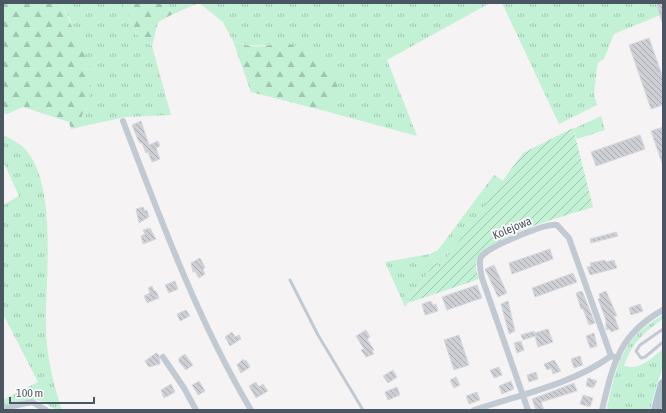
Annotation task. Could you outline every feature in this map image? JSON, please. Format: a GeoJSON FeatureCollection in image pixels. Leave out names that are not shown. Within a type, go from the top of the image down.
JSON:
{"type":"FeatureCollection","features":[{"type":"Feature","properties":{"kind":"main road"},"geometry":{"type":"LineString","coordinates":[[656,410],[663,384]]}},
{"type":"Feature","properties":{"kind":"street"},"geometry":{"type":"LineString","coordinates":[[123,121],[193,300],[227,370],[251,410]]}},
{"type":"Feature","properties":{"kind":"street","name":"Kolejowa"},"geometry":{"type":"LineString","coordinates":[[528,410],[482,278],[479,264],[480,258],[485,253],[504,243],[552,224],[557,226],[569,238],[611,356]]}},
{"type":"Feature","properties":{"kind":"street"},"geometry":{"type":"LineString","coordinates":[[602,410],[618,358],[624,344],[647,318],[663,310]]}},
{"type":"Feature","properties":{"kind":"street"},"geometry":{"type":"LineString","coordinates":[[474,410],[582,374],[594,368],[611,356],[618,358]]}},
{"type":"Feature","properties":{"kind":"street"},"geometry":{"type":"LineString","coordinates":[[163,357],[184,388],[196,410]]}},
{"type":"Feature","properties":{"kind":"street"},"geometry":{"type":"LineString","coordinates":[[6,410],[13,406],[32,402],[46,410]]}},
{"type":"Feature","properties":{"kind":"lane"},"geometry":{"type":"LineString","coordinates":[[290,280],[318,335],[363,410]]}},
{"type":"Feature","properties":{"kind":"lane"},"geometry":{"type":"LineString","coordinates":[[663,329],[640,345],[636,351],[637,354],[641,358],[645,358],[663,342]]}},
{"type":"Feature","properties":{"kind":"green space"},"geometry":{"type":"Polygon","coordinates":[[[3,3],[61,3],[93,72],[88,105],[82,115],[84,126],[71,129],[69,122],[23,107],[7,114],[3,113],[3,3]]]}},
{"type":"Feature","properties":{"kind":"green space"},"geometry":{"type":"Polygon","coordinates":[[[61,3],[123,3],[136,34],[152,46],[171,115],[125,117],[84,126],[82,115],[88,105],[71,22],[61,3]]]}},
{"type":"Feature","properties":{"kind":"green space"},"geometry":{"type":"Polygon","coordinates":[[[123,3],[167,3],[173,14],[158,22],[152,46],[136,34],[123,3]]]}},
{"type":"Feature","properties":{"kind":"green space"},"geometry":{"type":"Polygon","coordinates":[[[167,3],[199,3],[173,14],[167,3]]]}},
{"type":"Feature","properties":{"kind":"green space"},"geometry":{"type":"Polygon","coordinates":[[[199,3],[490,3],[387,60],[417,136],[325,111],[338,89],[276,43],[254,45],[233,41],[223,22],[199,3]]]}},
{"type":"Feature","properties":{"kind":"green space"},"geometry":{"type":"Polygon","coordinates":[[[502,3],[663,3],[663,14],[614,34],[604,59],[598,63],[594,94],[597,105],[559,124],[502,3]]]}},
{"type":"Feature","properties":{"kind":"green space"},"geometry":{"type":"Polygon","coordinates":[[[233,41],[255,46],[265,46],[274,43],[289,44],[309,50],[317,55],[330,69],[335,78],[338,89],[325,111],[251,92],[233,41]]]}},
{"type":"Feature","properties":{"kind":"green space"},"geometry":{"type":"Polygon","coordinates":[[[601,116],[605,130],[577,139],[573,129],[601,116]]]}},
{"type":"Feature","properties":{"kind":"green space"},"geometry":{"type":"Polygon","coordinates":[[[573,128],[593,207],[547,221],[509,236],[481,254],[476,264],[479,279],[408,303],[434,263],[440,267],[523,153],[573,128]]]}},
{"type":"Feature","properties":{"kind":"green space"},"geometry":{"type":"Polygon","coordinates":[[[3,135],[18,143],[26,150],[36,167],[42,187],[48,235],[46,337],[53,379],[62,410],[55,409],[45,403],[34,400],[24,400],[3,409],[3,400],[38,382],[3,314],[3,205],[19,196],[3,161],[3,135]]]}},
{"type":"Feature","properties":{"kind":"green space"},"geometry":{"type":"Polygon","coordinates":[[[494,175],[503,181],[440,267],[434,263],[405,307],[385,262],[430,254],[438,250],[494,175]]]}},
{"type":"Feature","properties":{"kind":"green space"},"geometry":{"type":"Polygon","coordinates":[[[663,315],[663,319],[644,334],[634,345],[624,366],[635,367],[645,363],[663,349],[663,368],[650,410],[607,410],[614,378],[627,348],[640,331],[663,315]]]}},
{"type":"Feature","properties":{"kind":"building"},"geometry":{"type":"Polygon","coordinates":[[[656,3],[663,3],[663,22],[662,22],[656,3]]]}},
{"type":"Feature","properties":{"kind":"building"},"geometry":{"type":"Polygon","coordinates":[[[649,38],[663,78],[663,105],[651,109],[629,45],[649,38]]]}},
{"type":"Feature","properties":{"kind":"building"},"geometry":{"type":"Polygon","coordinates":[[[141,121],[149,145],[158,141],[160,146],[156,148],[160,159],[152,162],[148,152],[146,153],[142,143],[138,140],[132,125],[141,121]]]}},
{"type":"Feature","properties":{"kind":"building"},"geometry":{"type":"Polygon","coordinates":[[[663,127],[663,162],[662,163],[651,131],[663,127]]]}},
{"type":"Feature","properties":{"kind":"building"},"geometry":{"type":"Polygon","coordinates":[[[640,135],[645,149],[596,166],[591,152],[640,135]]]}},
{"type":"Feature","properties":{"kind":"building"},"geometry":{"type":"Polygon","coordinates":[[[143,207],[145,211],[147,210],[149,217],[139,223],[136,209],[143,207]]]}},
{"type":"Feature","properties":{"kind":"building"},"geometry":{"type":"Polygon","coordinates":[[[150,228],[156,239],[143,244],[141,236],[145,234],[143,230],[150,228]]]}},
{"type":"Feature","properties":{"kind":"building"},"geometry":{"type":"Polygon","coordinates":[[[616,232],[618,236],[591,243],[590,239],[616,232]]]}},
{"type":"Feature","properties":{"kind":"building"},"geometry":{"type":"Polygon","coordinates":[[[550,249],[553,259],[512,274],[509,263],[550,249]]]}},
{"type":"Feature","properties":{"kind":"building"},"geometry":{"type":"Polygon","coordinates":[[[200,258],[205,267],[203,270],[205,274],[199,278],[195,271],[193,272],[191,263],[200,258]]]}},
{"type":"Feature","properties":{"kind":"building"},"geometry":{"type":"Polygon","coordinates":[[[605,260],[606,262],[614,260],[617,268],[590,275],[587,267],[591,266],[590,263],[605,260]]]}},
{"type":"Feature","properties":{"kind":"building"},"geometry":{"type":"Polygon","coordinates":[[[494,265],[507,293],[498,297],[485,269],[494,265]]]}},
{"type":"Feature","properties":{"kind":"building"},"geometry":{"type":"Polygon","coordinates":[[[573,273],[577,282],[535,297],[532,288],[573,273]]]}},
{"type":"Feature","properties":{"kind":"building"},"geometry":{"type":"Polygon","coordinates":[[[175,281],[178,289],[169,293],[165,285],[175,281]]]}},
{"type":"Feature","properties":{"kind":"building"},"geometry":{"type":"Polygon","coordinates":[[[477,285],[482,298],[447,310],[442,297],[477,285]]]}},
{"type":"Feature","properties":{"kind":"building"},"geometry":{"type":"Polygon","coordinates":[[[152,286],[159,298],[147,303],[144,296],[150,293],[148,288],[152,286]]]}},
{"type":"Feature","properties":{"kind":"building"},"geometry":{"type":"Polygon","coordinates":[[[582,291],[595,323],[589,325],[583,309],[581,309],[576,293],[582,291]]]}},
{"type":"Feature","properties":{"kind":"building"},"geometry":{"type":"Polygon","coordinates":[[[606,291],[617,316],[614,316],[619,329],[611,332],[610,329],[606,330],[606,320],[598,299],[600,298],[599,294],[606,291]]]}},
{"type":"Feature","properties":{"kind":"building"},"geometry":{"type":"Polygon","coordinates":[[[431,301],[433,305],[436,304],[438,311],[425,315],[422,304],[431,301]]]}},
{"type":"Feature","properties":{"kind":"building"},"geometry":{"type":"Polygon","coordinates":[[[508,301],[515,331],[509,334],[501,304],[508,301]]]}},
{"type":"Feature","properties":{"kind":"building"},"geometry":{"type":"Polygon","coordinates":[[[640,304],[643,311],[631,315],[629,308],[640,304]]]}},
{"type":"Feature","properties":{"kind":"building"},"geometry":{"type":"Polygon","coordinates":[[[186,310],[190,316],[180,321],[177,314],[186,310]]]}},
{"type":"Feature","properties":{"kind":"building"},"geometry":{"type":"Polygon","coordinates":[[[548,329],[553,342],[538,347],[535,336],[523,340],[521,335],[534,331],[535,333],[548,329]]]}},
{"type":"Feature","properties":{"kind":"building"},"geometry":{"type":"Polygon","coordinates":[[[366,330],[370,337],[367,339],[374,350],[372,351],[374,354],[366,357],[361,350],[364,349],[356,336],[366,330]]]}},
{"type":"Feature","properties":{"kind":"building"},"geometry":{"type":"Polygon","coordinates":[[[232,332],[235,337],[239,335],[241,339],[230,346],[225,337],[232,332]]]}},
{"type":"Feature","properties":{"kind":"building"},"geometry":{"type":"Polygon","coordinates":[[[594,333],[597,346],[590,348],[586,336],[594,333]]]}},
{"type":"Feature","properties":{"kind":"building"},"geometry":{"type":"Polygon","coordinates":[[[459,335],[469,365],[454,370],[444,340],[459,335]]]}},
{"type":"Feature","properties":{"kind":"building"},"geometry":{"type":"Polygon","coordinates":[[[521,341],[524,350],[517,353],[514,343],[521,341]]]}},
{"type":"Feature","properties":{"kind":"building"},"geometry":{"type":"Polygon","coordinates":[[[156,353],[159,355],[160,364],[149,367],[145,361],[156,353]]]}},
{"type":"Feature","properties":{"kind":"building"},"geometry":{"type":"Polygon","coordinates":[[[185,354],[193,365],[186,370],[179,362],[179,358],[185,354]]]}},
{"type":"Feature","properties":{"kind":"building"},"geometry":{"type":"Polygon","coordinates":[[[580,356],[583,365],[574,368],[571,359],[580,356]]]}},
{"type":"Feature","properties":{"kind":"building"},"geometry":{"type":"Polygon","coordinates":[[[243,359],[244,361],[246,360],[250,367],[241,373],[237,365],[243,359]]]}},
{"type":"Feature","properties":{"kind":"building"},"geometry":{"type":"Polygon","coordinates":[[[554,360],[561,371],[553,374],[551,368],[547,370],[544,364],[554,360]]]}},
{"type":"Feature","properties":{"kind":"building"},"geometry":{"type":"Polygon","coordinates":[[[499,367],[502,375],[494,378],[490,370],[499,367]]]}},
{"type":"Feature","properties":{"kind":"building"},"geometry":{"type":"Polygon","coordinates":[[[393,370],[397,377],[388,383],[383,376],[393,370]]]}},
{"type":"Feature","properties":{"kind":"building"},"geometry":{"type":"Polygon","coordinates":[[[536,372],[538,379],[529,382],[527,375],[536,372]]]}},
{"type":"Feature","properties":{"kind":"building"},"geometry":{"type":"Polygon","coordinates":[[[456,377],[460,385],[454,388],[450,380],[456,377]]]}},
{"type":"Feature","properties":{"kind":"building"},"geometry":{"type":"Polygon","coordinates":[[[588,378],[597,381],[593,388],[586,386],[588,378]]]}},
{"type":"Feature","properties":{"kind":"building"},"geometry":{"type":"Polygon","coordinates":[[[199,381],[205,391],[198,395],[192,385],[199,381]]]}},
{"type":"Feature","properties":{"kind":"building"},"geometry":{"type":"Polygon","coordinates":[[[511,381],[514,389],[502,394],[499,386],[511,381]]]}},
{"type":"Feature","properties":{"kind":"building"},"geometry":{"type":"Polygon","coordinates":[[[256,382],[259,387],[263,384],[268,391],[256,398],[249,386],[256,382]]]}},
{"type":"Feature","properties":{"kind":"building"},"geometry":{"type":"Polygon","coordinates":[[[574,383],[577,391],[541,402],[544,410],[536,410],[532,399],[574,383]]]}},
{"type":"Feature","properties":{"kind":"building"},"geometry":{"type":"Polygon","coordinates":[[[171,384],[175,392],[164,398],[161,390],[171,384]]]}},
{"type":"Feature","properties":{"kind":"building"},"geometry":{"type":"Polygon","coordinates":[[[397,387],[400,395],[388,400],[385,392],[397,387]]]}},
{"type":"Feature","properties":{"kind":"building"},"geometry":{"type":"Polygon","coordinates":[[[477,392],[480,400],[469,404],[466,396],[477,392]]]}},
{"type":"Feature","properties":{"kind":"building"},"geometry":{"type":"Polygon","coordinates":[[[583,395],[593,398],[590,407],[580,404],[583,395]]]}}]}
